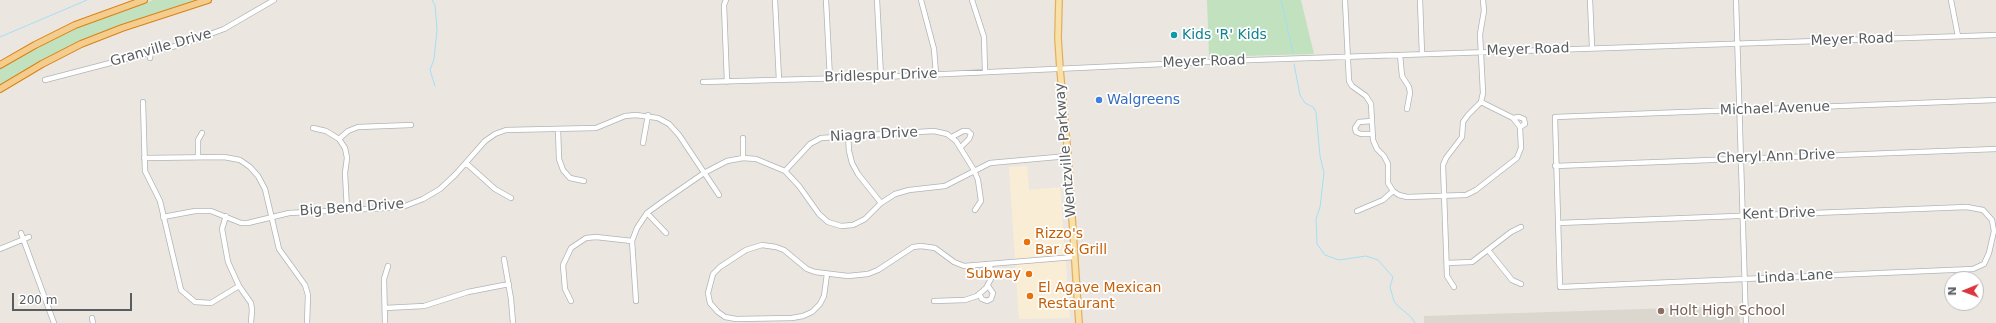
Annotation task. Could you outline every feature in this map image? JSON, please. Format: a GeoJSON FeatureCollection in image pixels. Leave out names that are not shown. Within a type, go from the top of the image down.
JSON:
{"type":"FeatureCollection","features":[{"type":"Feature","properties":{"kind":"highway"},"geometry":{"type":"LineString","coordinates":[[0,65],[68,28],[144,0]]}},
{"type":"Feature","properties":{"kind":"highway"},"geometry":{"type":"LineString","coordinates":[[0,89],[42,64],[81,44],[122,28],[208,0]]}},
{"type":"Feature","properties":{"kind":"main road","name":"Wentzville Parkway"},"geometry":{"type":"LineString","coordinates":[[1059,0],[1060,68],[1068,156],[1079,323]]}},
{"type":"Feature","properties":{"kind":"street"},"geometry":{"type":"LineString","coordinates":[[726,0],[724,5],[726,82]]}},
{"type":"Feature","properties":{"kind":"street"},"geometry":{"type":"LineString","coordinates":[[775,0],[779,80]]}},
{"type":"Feature","properties":{"kind":"street"},"geometry":{"type":"LineString","coordinates":[[826,0],[830,78]]}},
{"type":"Feature","properties":{"kind":"street"},"geometry":{"type":"LineString","coordinates":[[877,0],[881,77]]}},
{"type":"Feature","properties":{"kind":"street"},"geometry":{"type":"LineString","coordinates":[[921,0],[934,49],[936,74]]}},
{"type":"Feature","properties":{"kind":"street"},"geometry":{"type":"LineString","coordinates":[[972,0],[984,37],[985,72]]}},
{"type":"Feature","properties":{"kind":"street"},"geometry":{"type":"LineString","coordinates":[[1345,0],[1349,81],[1352,86],[1366,96],[1371,104],[1372,134],[1376,149],[1384,156],[1388,164],[1388,183],[1393,191],[1399,195],[1407,196],[1466,195],[1517,158],[1521,148],[1520,127],[1513,118],[1481,102]]}},
{"type":"Feature","properties":{"kind":"street"},"geometry":{"type":"LineString","coordinates":[[1420,0],[1422,54]]}},
{"type":"Feature","properties":{"kind":"street"},"geometry":{"type":"LineString","coordinates":[[1454,287],[1447,276],[1443,165],[1446,158],[1458,145],[1462,137],[1463,122],[1481,102],[1483,93],[1480,34],[1484,11],[1483,0]]}},
{"type":"Feature","properties":{"kind":"street"},"geometry":{"type":"LineString","coordinates":[[1590,0],[1592,47]]}},
{"type":"Feature","properties":{"kind":"street"},"geometry":{"type":"LineString","coordinates":[[1736,0],[1746,323]]}},
{"type":"Feature","properties":{"kind":"street"},"geometry":{"type":"LineString","coordinates":[[1951,0],[1958,36]]}},
{"type":"Feature","properties":{"kind":"street","name":"Granville Drive"},"geometry":{"type":"LineString","coordinates":[[45,80],[183,44],[224,29],[272,1]]}},
{"type":"Feature","properties":{"kind":"street","name":"Meyer Road"},"geometry":{"type":"LineString","coordinates":[[1060,68],[1592,47],[1737,44],[1996,35]]}},
{"type":"Feature","properties":{"kind":"street"},"geometry":{"type":"LineString","coordinates":[[150,58],[151,52]]}},
{"type":"Feature","properties":{"kind":"street"},"geometry":{"type":"LineString","coordinates":[[1400,55],[1402,76],[1409,87],[1410,93],[1407,109]]}},
{"type":"Feature","properties":{"kind":"street","name":"Bridlespur Drive"},"geometry":{"type":"LineString","coordinates":[[703,82],[881,77],[1060,68]]}},
{"type":"Feature","properties":{"kind":"street","name":"Michael Avenue"},"geometry":{"type":"LineString","coordinates":[[1555,166],[1555,117],[1996,100]]}},
{"type":"Feature","properties":{"kind":"street"},"geometry":{"type":"LineString","coordinates":[[143,102],[145,171],[160,202],[181,290],[188,298],[200,303],[211,303],[239,286]]}},
{"type":"Feature","properties":{"kind":"street"},"geometry":{"type":"LineString","coordinates":[[643,143],[648,115]]}},
{"type":"Feature","properties":{"kind":"street","name":"Big Bend Drive"},"geometry":{"type":"LineString","coordinates":[[163,217],[195,211],[211,211],[241,223],[289,213],[404,206],[422,199],[440,189],[485,141],[495,134],[506,130],[596,128],[625,116],[648,115],[669,124],[679,135],[719,195]]}},
{"type":"Feature","properties":{"kind":"street"},"geometry":{"type":"LineString","coordinates":[[1513,118],[1519,117],[1524,119],[1524,124],[1520,127]]}},
{"type":"Feature","properties":{"kind":"street"},"geometry":{"type":"LineString","coordinates":[[1372,121],[1359,122],[1355,128],[1356,132],[1360,134],[1372,134]]}},
{"type":"Feature","properties":{"kind":"street"},"geometry":{"type":"LineString","coordinates":[[339,139],[348,131],[358,127],[411,125]]}},
{"type":"Feature","properties":{"kind":"street"},"geometry":{"type":"LineString","coordinates":[[313,128],[326,131],[339,139],[347,158],[345,174],[347,210]]}},
{"type":"Feature","properties":{"kind":"street"},"geometry":{"type":"LineString","coordinates":[[558,129],[559,159],[563,170],[570,178],[584,181]]}},
{"type":"Feature","properties":{"kind":"street","name":"Niagra Drive"},"geometry":{"type":"LineString","coordinates":[[785,171],[810,144],[821,138],[848,135],[934,132],[947,134],[952,137],[963,131],[968,131],[971,134],[960,148]]}},
{"type":"Feature","properties":{"kind":"street"},"geometry":{"type":"LineString","coordinates":[[198,157],[198,140],[202,133]]}},
{"type":"Feature","properties":{"kind":"street"},"geometry":{"type":"LineString","coordinates":[[848,135],[849,151],[852,163],[858,174],[881,203]]}},
{"type":"Feature","properties":{"kind":"street"},"geometry":{"type":"LineString","coordinates":[[952,137],[974,170],[978,180],[981,200],[975,210]]}},
{"type":"Feature","properties":{"kind":"street"},"geometry":{"type":"LineString","coordinates":[[743,138],[743,158]]}},
{"type":"Feature","properties":{"kind":"street","name":"Cheryl Ann Drive"},"geometry":{"type":"LineString","coordinates":[[1555,166],[1996,149]]}},
{"type":"Feature","properties":{"kind":"street"},"geometry":{"type":"LineString","coordinates":[[636,301],[632,241],[636,228],[647,213],[704,173],[726,161],[743,158],[767,162],[785,171],[799,186],[819,214],[828,222],[841,226],[853,225],[865,219],[881,203],[895,194],[909,190],[945,186],[990,163],[1068,156]]}},
{"type":"Feature","properties":{"kind":"street"},"geometry":{"type":"LineString","coordinates":[[144,158],[224,157],[240,160],[250,167],[262,182],[279,249],[285,260],[298,273],[307,290],[309,307],[307,323]]}},
{"type":"Feature","properties":{"kind":"street"},"geometry":{"type":"LineString","coordinates":[[466,163],[495,189],[511,198]]}},
{"type":"Feature","properties":{"kind":"street"},"geometry":{"type":"LineString","coordinates":[[1555,166],[1558,224]]}},
{"type":"Feature","properties":{"kind":"street"},"geometry":{"type":"LineString","coordinates":[[1357,211],[1383,200],[1393,191]]}},
{"type":"Feature","properties":{"kind":"street","name":"Kent Drive"},"geometry":{"type":"LineString","coordinates":[[1558,224],[1967,207],[1983,210],[1994,220]]}},
{"type":"Feature","properties":{"kind":"street"},"geometry":{"type":"LineString","coordinates":[[647,213],[666,233]]}},
{"type":"Feature","properties":{"kind":"street"},"geometry":{"type":"LineString","coordinates":[[226,216],[222,229],[222,236],[228,262],[239,286],[251,304],[251,323]]}},
{"type":"Feature","properties":{"kind":"street","name":"Linda Lane"},"geometry":{"type":"LineString","coordinates":[[1558,224],[1560,287],[1973,269],[1984,264],[1989,253],[1994,231],[1994,220]]}},
{"type":"Feature","properties":{"kind":"street"},"geometry":{"type":"LineString","coordinates":[[1447,263],[1472,262],[1511,232],[1521,227]]}},
{"type":"Feature","properties":{"kind":"street"},"geometry":{"type":"LineString","coordinates":[[21,233],[54,323]]}},
{"type":"Feature","properties":{"kind":"street"},"geometry":{"type":"LineString","coordinates":[[0,250],[29,237]]}},
{"type":"Feature","properties":{"kind":"street"},"geometry":{"type":"LineString","coordinates":[[571,301],[565,289],[563,265],[572,248],[586,238],[596,237],[632,241]]}},
{"type":"Feature","properties":{"kind":"street"},"geometry":{"type":"LineString","coordinates":[[827,274],[824,296],[820,304],[812,312],[803,316],[779,321],[725,317],[718,312],[710,302],[708,293],[713,274],[720,267],[746,250],[769,245],[784,250],[807,269],[827,274],[848,276],[868,274],[884,267],[913,247],[921,246],[935,248],[954,262],[964,266],[1074,257]]}},
{"type":"Feature","properties":{"kind":"street"},"geometry":{"type":"LineString","coordinates":[[1488,250],[1512,280],[1521,284]]}},
{"type":"Feature","properties":{"kind":"street"},"geometry":{"type":"LineString","coordinates":[[504,259],[509,284],[513,323]]}},
{"type":"Feature","properties":{"kind":"street"},"geometry":{"type":"LineString","coordinates":[[934,301],[965,300],[979,294],[988,286],[992,277],[990,265]]}},
{"type":"Feature","properties":{"kind":"street"},"geometry":{"type":"LineString","coordinates":[[385,323],[384,279],[388,266]]}},
{"type":"Feature","properties":{"kind":"street"},"geometry":{"type":"LineString","coordinates":[[385,308],[424,306],[468,292],[509,284]]}},
{"type":"Feature","properties":{"kind":"street"},"geometry":{"type":"LineString","coordinates":[[979,294],[982,299],[987,301],[991,299],[993,293],[988,286]]}},
{"type":"Feature","properties":{"kind":"shaded area"},"geometry":{"type":"Polygon","coordinates":[[[1027,166],[1029,190],[1060,187],[1070,318],[1019,319],[1009,167],[1027,166]]]}},
{"type":"Feature","properties":{"kind":"shaded area","name":"Holt High School"},"geometry":{"type":"Polygon","coordinates":[[[1739,306],[1740,323],[1424,323],[1424,316],[1739,306]]]}},
{"type":"Feature","properties":{"kind":"green space"},"geometry":{"type":"Polygon","coordinates":[[[153,0],[199,0],[91,37],[42,60],[0,86],[0,68],[16,58],[82,25],[153,0]]]}},
{"type":"Feature","properties":{"kind":"green space"},"geometry":{"type":"Polygon","coordinates":[[[1207,0],[1301,0],[1314,54],[1209,57],[1207,0]]]}},
{"type":"Feature","properties":{"kind":"waterway"},"geometry":{"type":"LineString","coordinates":[[0,37],[87,0]]}},
{"type":"Feature","properties":{"kind":"waterway"},"geometry":{"type":"LineString","coordinates":[[432,0],[435,5],[437,30],[434,59],[430,70],[435,86]]}},
{"type":"Feature","properties":{"kind":"waterway"},"geometry":{"type":"LineString","coordinates":[[1281,0],[1293,53]]}},
{"type":"Feature","properties":{"kind":"waterway"},"geometry":{"type":"LineString","coordinates":[[1294,64],[1300,95],[1305,103],[1313,107],[1316,112],[1320,156],[1324,173],[1320,207],[1316,219],[1317,244],[1325,255],[1339,260],[1366,256],[1378,260],[1393,277],[1390,287],[1394,301],[1412,318],[1415,323]]}},
{"type":"Feature","properties":{"kind":"place","name":"Kids 'R' Kids"},"geometry":{"type":"Point","coordinates":[1174,35]}},
{"type":"Feature","properties":{"kind":"place","name":"Walgreens"},"geometry":{"type":"Point","coordinates":[1099,100]}},
{"type":"Feature","properties":{"kind":"place","name":"Rizzo's Bar & Grill"},"geometry":{"type":"Point","coordinates":[1027,242]}},
{"type":"Feature","properties":{"kind":"place","name":"Subway"},"geometry":{"type":"Point","coordinates":[1029,274]}},
{"type":"Feature","properties":{"kind":"place","name":"El Agave Mexican Restaurant"},"geometry":{"type":"Point","coordinates":[1030,296]}},
{"type":"Feature","properties":{"kind":"place","name":"Holt High School"},"geometry":{"type":"Point","coordinates":[1661,311]}}]}
